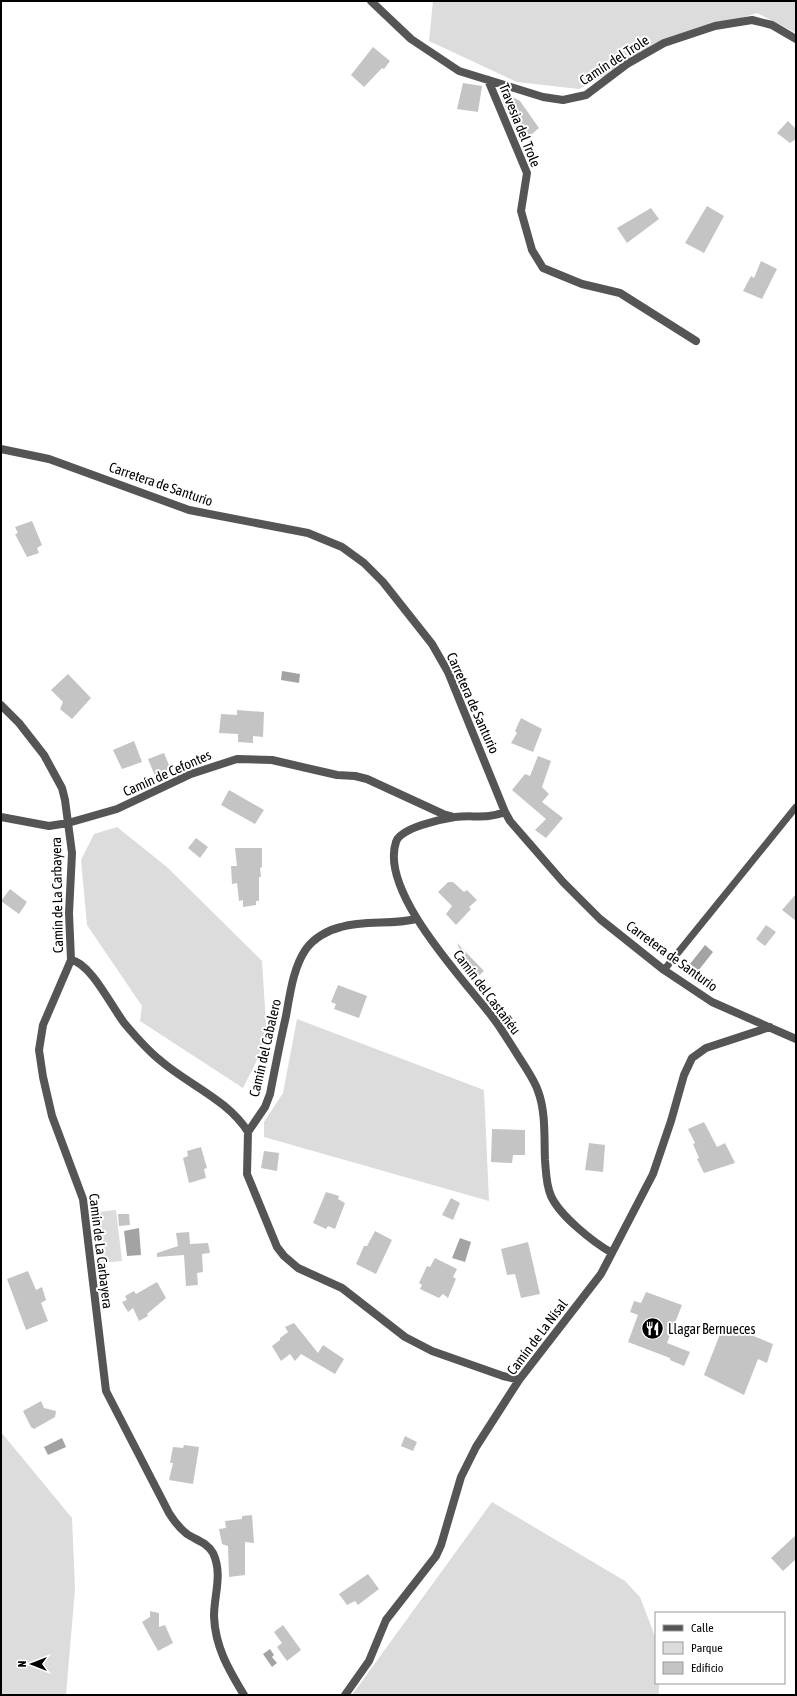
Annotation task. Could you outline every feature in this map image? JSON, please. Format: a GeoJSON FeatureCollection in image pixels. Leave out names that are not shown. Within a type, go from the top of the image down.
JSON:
{"type":"FeatureCollection","features":[{"type":"Feature","properties":{"kind":"street","name":"Camín del Trole"},"geometry":{"type":"LineString","coordinates":[[371,1],[412,39],[430,53],[459,71],[543,97],[563,100],[586,95],[627,64],[664,43],[715,26],[752,20],[772,25],[796,39]]}},
{"type":"Feature","properties":{"kind":"street","name":"Travesia del Trole"},"geometry":{"type":"LineString","coordinates":[[488,80],[527,173],[521,211],[532,250],[543,268],[582,284],[620,293],[696,341]]}},
{"type":"Feature","properties":{"kind":"street","name":"Carretera de Santurio"},"geometry":{"type":"LineString","coordinates":[[1,449],[50,459],[190,510],[308,533],[342,547],[364,563],[383,582],[432,644],[448,672],[510,821],[568,887],[600,919],[664,970],[712,1002],[796,1039]]}},
{"type":"Feature","properties":{"kind":"street","name":"Camín de La Carbayera"},"geometry":{"type":"LineString","coordinates":[[1,705],[19,723],[56,774],[62,788],[68,823],[72,853],[69,913],[71,960],[69,968],[43,1025],[39,1050],[43,1077],[52,1116],[83,1199],[106,1390],[169,1513],[187,1534],[207,1545],[213,1552],[218,1576],[214,1615],[217,1640],[224,1662],[244,1695]]}},
{"type":"Feature","properties":{"kind":"street","name":"Camín de Cefontes"},"geometry":{"type":"LineString","coordinates":[[1,817],[49,826],[68,823],[87,816],[117,809],[191,774],[219,763],[237,759],[256,758],[290,763],[337,776],[355,776],[367,779],[444,814],[455,817]]}},
{"type":"Feature","properties":{"kind":"street","name":"Camín del Castañéu"},"geometry":{"type":"LineString","coordinates":[[505,812],[494,816],[455,817],[408,830],[401,834],[396,841],[393,853],[397,874],[416,919],[495,1020],[528,1072],[538,1091],[541,1106],[547,1182],[551,1197],[561,1211],[578,1228],[598,1245],[612,1253]]}},
{"type":"Feature","properties":{"kind":"street","name":"Camín del Cabalero"},"geometry":{"type":"LineString","coordinates":[[248,1132],[265,1107],[270,1094],[291,990],[298,967],[306,949],[314,940],[326,932],[342,926],[397,923],[416,919]]}},
{"type":"Feature","properties":{"kind":"street"},"geometry":{"type":"LineString","coordinates":[[71,960],[76,961],[93,977],[124,1023],[151,1053],[241,1120],[248,1132],[247,1174],[249,1183],[277,1247],[292,1264],[342,1288],[405,1337],[432,1351],[503,1376],[520,1380]]}},
{"type":"Feature","properties":{"kind":"street","name":"Camín de La Nisal"},"geometry":{"type":"LineString","coordinates":[[345,1695],[369,1661],[386,1620],[436,1556],[441,1545],[462,1477],[476,1447],[520,1380],[601,1274],[653,1174],[672,1121],[684,1075],[692,1058],[706,1048],[770,1027]]}},
{"type":"Feature","properties":{"kind":"lane"},"geometry":{"type":"LineString","coordinates":[[664,970],[796,807]]}},
{"type":"Feature","properties":{"kind":"green space"},"geometry":{"type":"Polygon","coordinates":[[[433,1],[796,1],[796,33],[757,13],[676,39],[579,89],[517,82],[429,41],[433,1]]]}},
{"type":"Feature","properties":{"kind":"green space"},"geometry":{"type":"Polygon","coordinates":[[[117,827],[167,867],[262,961],[267,1040],[243,1088],[140,1021],[142,1006],[87,925],[81,860],[94,834],[117,827]]]}},
{"type":"Feature","properties":{"kind":"green space"},"geometry":{"type":"Polygon","coordinates":[[[297,1019],[484,1090],[489,1201],[264,1137],[264,1122],[283,1093],[297,1019]]]}},
{"type":"Feature","properties":{"kind":"green space"},"geometry":{"type":"Polygon","coordinates":[[[116,1210],[122,1261],[101,1263],[96,1212],[116,1210]]]}},
{"type":"Feature","properties":{"kind":"green space"},"geometry":{"type":"Polygon","coordinates":[[[1,1432],[72,1518],[75,1589],[66,1695],[1,1695],[1,1432]]]}},
{"type":"Feature","properties":{"kind":"green space"},"geometry":{"type":"Polygon","coordinates":[[[492,1502],[625,1581],[640,1597],[655,1636],[655,1684],[659,1684],[659,1695],[352,1695],[492,1502]]]}},
{"type":"Feature","properties":{"kind":"shaded area"},"geometry":{"type":"Polygon","coordinates":[[[282,671],[300,674],[299,683],[281,680],[282,671]]]}},
{"type":"Feature","properties":{"kind":"shaded area"},"geometry":{"type":"Polygon","coordinates":[[[705,945],[713,952],[698,971],[690,964],[705,945]]]}},
{"type":"Feature","properties":{"kind":"shaded area"},"geometry":{"type":"Polygon","coordinates":[[[139,1228],[141,1255],[127,1256],[124,1231],[139,1228]]]}},
{"type":"Feature","properties":{"kind":"shaded area"},"geometry":{"type":"Polygon","coordinates":[[[460,1238],[471,1242],[465,1262],[452,1258],[460,1238]]]}},
{"type":"Feature","properties":{"kind":"shaded area"},"geometry":{"type":"Polygon","coordinates":[[[62,1438],[66,1447],[48,1455],[44,1447],[62,1438]]]}},
{"type":"Feature","properties":{"kind":"shaded area"},"geometry":{"type":"Polygon","coordinates":[[[270,1649],[274,1655],[272,1657],[277,1663],[272,1667],[263,1654],[270,1649]]]}},
{"type":"Feature","properties":{"kind":"building"},"geometry":{"type":"Polygon","coordinates":[[[373,47],[390,61],[384,69],[382,68],[364,87],[351,75],[373,47]]]}},
{"type":"Feature","properties":{"kind":"building"},"geometry":{"type":"Polygon","coordinates":[[[463,83],[482,86],[478,112],[457,109],[463,83]]]}},
{"type":"Feature","properties":{"kind":"building"},"geometry":{"type":"Polygon","coordinates":[[[509,95],[520,101],[539,128],[525,140],[513,125],[502,99],[509,95]]]}},
{"type":"Feature","properties":{"kind":"building"},"geometry":{"type":"Polygon","coordinates":[[[788,121],[796,129],[796,139],[790,143],[777,133],[788,121]]]}},
{"type":"Feature","properties":{"kind":"building"},"geometry":{"type":"Polygon","coordinates":[[[707,206],[724,216],[704,253],[685,243],[707,206]]]}},
{"type":"Feature","properties":{"kind":"building"},"geometry":{"type":"Polygon","coordinates":[[[651,208],[659,219],[627,243],[617,228],[651,208]]]}},
{"type":"Feature","properties":{"kind":"building"},"geometry":{"type":"Polygon","coordinates":[[[761,261],[777,269],[762,299],[743,291],[751,276],[754,278],[761,261]]]}},
{"type":"Feature","properties":{"kind":"building"},"geometry":{"type":"Polygon","coordinates":[[[32,521],[42,545],[37,548],[39,553],[27,557],[15,534],[18,533],[15,527],[32,521]]]}},
{"type":"Feature","properties":{"kind":"building"},"geometry":{"type":"Polygon","coordinates":[[[68,674],[91,698],[72,719],[60,709],[63,702],[51,690],[68,674]]]}},
{"type":"Feature","properties":{"kind":"building"},"geometry":{"type":"Polygon","coordinates":[[[237,710],[264,712],[263,737],[253,736],[253,743],[238,742],[238,734],[219,733],[221,714],[237,715],[237,710]]]}},
{"type":"Feature","properties":{"kind":"building"},"geometry":{"type":"Polygon","coordinates":[[[521,718],[542,729],[533,752],[511,743],[517,733],[515,731],[521,718]]]}},
{"type":"Feature","properties":{"kind":"building"},"geometry":{"type":"Polygon","coordinates":[[[134,741],[142,762],[122,769],[113,750],[134,741]]]}},
{"type":"Feature","properties":{"kind":"building"},"geometry":{"type":"Polygon","coordinates":[[[164,753],[173,775],[158,783],[148,759],[164,753]]]}},
{"type":"Feature","properties":{"kind":"building"},"geometry":{"type":"Polygon","coordinates":[[[538,756],[551,761],[542,787],[549,794],[542,802],[563,818],[546,838],[535,830],[546,819],[512,790],[525,774],[530,776],[538,756]]]}},
{"type":"Feature","properties":{"kind":"building"},"geometry":{"type":"Polygon","coordinates":[[[229,790],[264,810],[255,824],[221,805],[229,790]]]}},
{"type":"Feature","properties":{"kind":"building"},"geometry":{"type":"Polygon","coordinates":[[[196,838],[208,847],[200,858],[188,848],[196,838]]]}},
{"type":"Feature","properties":{"kind":"building"},"geometry":{"type":"Polygon","coordinates":[[[235,848],[262,848],[262,867],[260,868],[261,877],[259,877],[259,901],[256,901],[256,905],[243,907],[243,900],[239,901],[237,883],[232,884],[231,866],[237,866],[235,848]]]}},
{"type":"Feature","properties":{"kind":"building"},"geometry":{"type":"Polygon","coordinates":[[[448,882],[453,882],[464,892],[467,890],[477,900],[469,907],[471,909],[456,925],[446,914],[452,906],[438,892],[448,882]]]}},
{"type":"Feature","properties":{"kind":"building"},"geometry":{"type":"Polygon","coordinates":[[[10,889],[27,902],[19,914],[1,901],[10,889]]]}},
{"type":"Feature","properties":{"kind":"building"},"geometry":{"type":"Polygon","coordinates":[[[796,894],[796,921],[782,910],[796,894]]]}},
{"type":"Feature","properties":{"kind":"building"},"geometry":{"type":"Polygon","coordinates":[[[766,925],[776,932],[765,946],[756,939],[766,925]]]}},
{"type":"Feature","properties":{"kind":"building"},"geometry":{"type":"Polygon","coordinates":[[[457,943],[484,971],[474,980],[464,971],[467,968],[457,943]]]}},
{"type":"Feature","properties":{"kind":"building"},"geometry":{"type":"Polygon","coordinates":[[[338,985],[367,996],[359,1018],[334,1009],[336,1004],[331,1002],[338,985]]]}},
{"type":"Feature","properties":{"kind":"building"},"geometry":{"type":"Polygon","coordinates":[[[704,1122],[717,1147],[725,1143],[735,1163],[704,1173],[697,1159],[699,1158],[693,1144],[695,1143],[688,1129],[704,1122]]]}},
{"type":"Feature","properties":{"kind":"building"},"geometry":{"type":"Polygon","coordinates":[[[492,1129],[525,1130],[525,1155],[513,1155],[512,1163],[491,1162],[492,1129]]]}},
{"type":"Feature","properties":{"kind":"building"},"geometry":{"type":"Polygon","coordinates":[[[589,1143],[605,1145],[603,1172],[585,1170],[589,1143]]]}},
{"type":"Feature","properties":{"kind":"building"},"geometry":{"type":"Polygon","coordinates":[[[201,1147],[207,1168],[204,1169],[206,1178],[189,1183],[183,1158],[188,1156],[187,1151],[201,1147]]]}},
{"type":"Feature","properties":{"kind":"building"},"geometry":{"type":"Polygon","coordinates":[[[264,1151],[279,1153],[277,1171],[261,1168],[264,1151]]]}},
{"type":"Feature","properties":{"kind":"building"},"geometry":{"type":"Polygon","coordinates":[[[326,1192],[339,1196],[338,1199],[345,1203],[335,1229],[328,1226],[326,1229],[313,1223],[326,1192]]]}},
{"type":"Feature","properties":{"kind":"building"},"geometry":{"type":"Polygon","coordinates":[[[451,1198],[460,1203],[453,1220],[442,1215],[451,1198]]]}},
{"type":"Feature","properties":{"kind":"building"},"geometry":{"type":"Polygon","coordinates":[[[118,1214],[129,1214],[130,1225],[119,1226],[118,1214]]]}},
{"type":"Feature","properties":{"kind":"building"},"geometry":{"type":"Polygon","coordinates":[[[375,1231],[392,1240],[376,1274],[356,1264],[364,1246],[367,1246],[375,1231]]]}},
{"type":"Feature","properties":{"kind":"building"},"geometry":{"type":"Polygon","coordinates":[[[189,1232],[190,1244],[208,1243],[210,1253],[202,1254],[203,1272],[197,1273],[198,1285],[186,1286],[184,1255],[157,1257],[157,1253],[178,1246],[176,1233],[189,1232]]]}},
{"type":"Feature","properties":{"kind":"building"},"geometry":{"type":"Polygon","coordinates":[[[528,1242],[540,1294],[521,1298],[515,1274],[507,1275],[501,1249],[528,1242]]]}},
{"type":"Feature","properties":{"kind":"building"},"geometry":{"type":"Polygon","coordinates":[[[435,1258],[457,1269],[453,1277],[456,1279],[448,1298],[443,1294],[439,1298],[420,1289],[422,1285],[419,1283],[427,1266],[430,1267],[435,1258]]]}},
{"type":"Feature","properties":{"kind":"building"},"geometry":{"type":"Polygon","coordinates":[[[28,1271],[36,1290],[42,1287],[46,1300],[41,1303],[48,1321],[26,1330],[7,1279],[28,1271]]]}},
{"type":"Feature","properties":{"kind":"building"},"geometry":{"type":"Polygon","coordinates":[[[157,1282],[166,1298],[147,1314],[148,1316],[139,1321],[133,1308],[128,1312],[122,1302],[127,1300],[125,1296],[134,1291],[136,1294],[157,1282]]]}},
{"type":"Feature","properties":{"kind":"building","name":"Llagar Bernueces"},"geometry":{"type":"Polygon","coordinates":[[[646,1292],[682,1305],[667,1343],[690,1352],[684,1366],[670,1360],[670,1358],[628,1342],[638,1315],[630,1312],[634,1301],[641,1303],[646,1292]]]}},
{"type":"Feature","properties":{"kind":"building"},"geometry":{"type":"Polygon","coordinates":[[[294,1323],[318,1353],[323,1345],[344,1359],[335,1374],[301,1354],[295,1361],[290,1354],[281,1361],[272,1346],[288,1332],[285,1327],[294,1323]]]}},
{"type":"Feature","properties":{"kind":"building"},"geometry":{"type":"Polygon","coordinates":[[[724,1324],[773,1344],[767,1363],[758,1359],[744,1395],[704,1375],[724,1324]]]}},
{"type":"Feature","properties":{"kind":"building"},"geometry":{"type":"Polygon","coordinates":[[[41,1401],[44,1408],[56,1411],[55,1417],[34,1429],[31,1427],[23,1411],[41,1401]]]}},
{"type":"Feature","properties":{"kind":"building"},"geometry":{"type":"Polygon","coordinates":[[[405,1436],[417,1442],[413,1451],[401,1446],[405,1436]]]}},
{"type":"Feature","properties":{"kind":"building"},"geometry":{"type":"Polygon","coordinates":[[[184,1445],[199,1447],[193,1484],[169,1480],[173,1463],[170,1463],[173,1447],[183,1448],[184,1445]]]}},
{"type":"Feature","properties":{"kind":"building"},"geometry":{"type":"Polygon","coordinates":[[[252,1515],[254,1543],[245,1542],[245,1575],[229,1577],[228,1546],[222,1544],[219,1529],[226,1528],[225,1521],[242,1519],[242,1516],[252,1515]]]}},
{"type":"Feature","properties":{"kind":"building"},"geometry":{"type":"Polygon","coordinates":[[[796,1535],[796,1559],[783,1571],[771,1558],[796,1535]]]}},
{"type":"Feature","properties":{"kind":"building"},"geometry":{"type":"Polygon","coordinates":[[[368,1574],[379,1589],[358,1605],[355,1601],[347,1605],[339,1594],[368,1574]]]}},
{"type":"Feature","properties":{"kind":"building"},"geometry":{"type":"Polygon","coordinates":[[[150,1611],[159,1613],[159,1627],[165,1625],[173,1643],[158,1651],[142,1622],[150,1617],[150,1611]]]}},
{"type":"Feature","properties":{"kind":"building"},"geometry":{"type":"Polygon","coordinates":[[[283,1625],[301,1650],[287,1661],[277,1647],[282,1643],[274,1632],[283,1625]]]}},
{"type":"Feature","properties":{"kind":"place","name":"Llagar Bernueces"},"geometry":{"type":"Point","coordinates":[653,1329]}}]}
